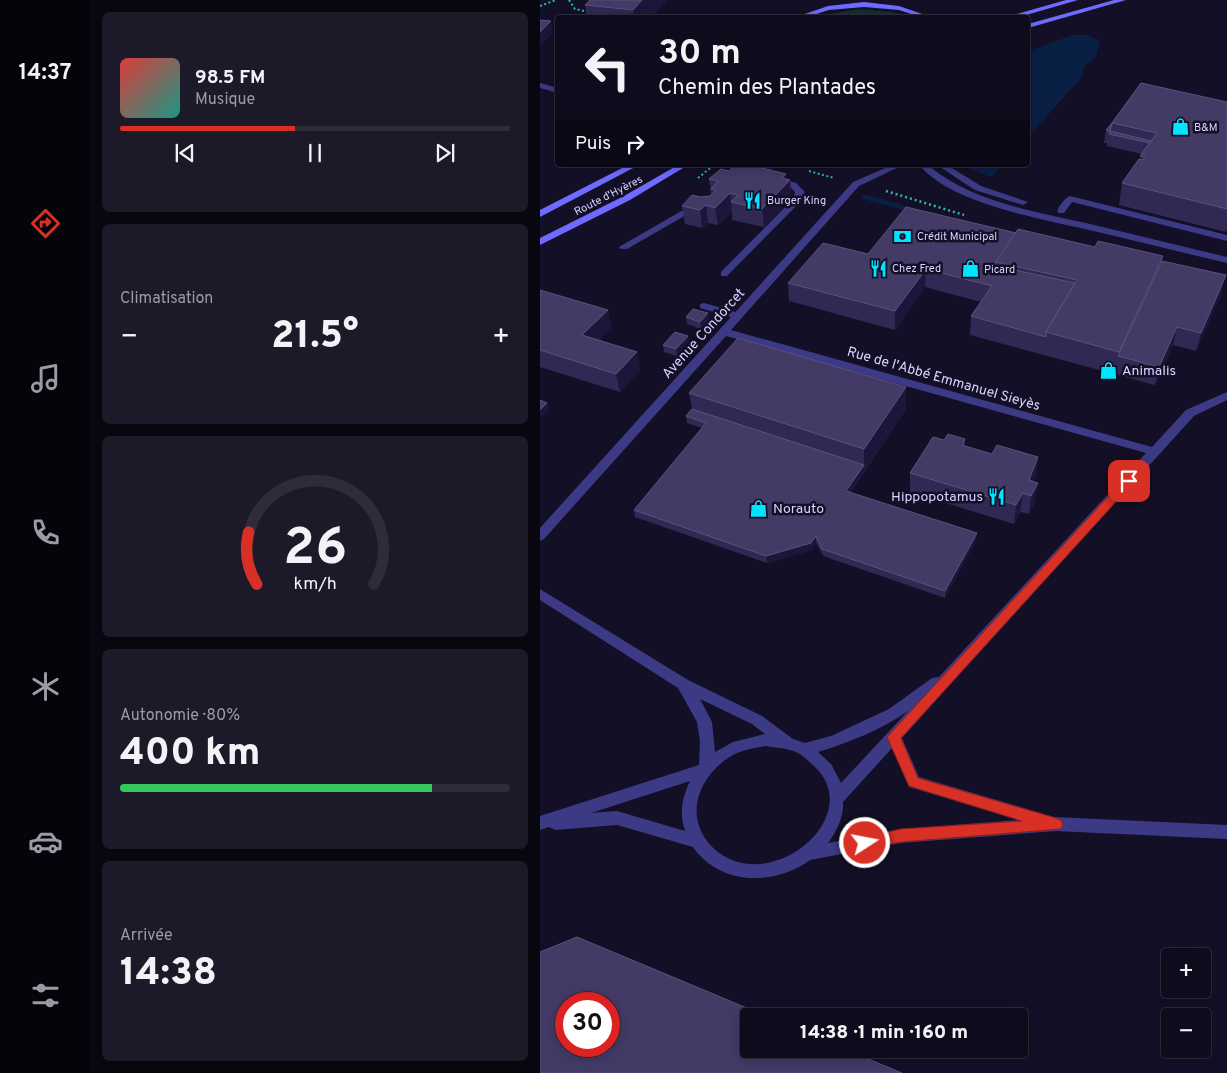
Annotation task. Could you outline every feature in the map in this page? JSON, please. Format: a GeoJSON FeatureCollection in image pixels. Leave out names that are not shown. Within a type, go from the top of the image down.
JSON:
{"type":"FeatureCollection","features":[{"type":"Feature","properties":{"kind":"main road"},"geometry":{"type":"LineString","coordinates":[[828,8],[835,0]]}},
{"type":"Feature","properties":{"kind":"main road"},"geometry":{"type":"LineString","coordinates":[[884,0],[896,7]]}},
{"type":"Feature","properties":{"kind":"main road"},"geometry":{"type":"LineString","coordinates":[[1017,15],[1074,0]]}},
{"type":"Feature","properties":{"kind":"main road"},"geometry":{"type":"LineString","coordinates":[[1030,25],[1122,0]]}},
{"type":"Feature","properties":{"kind":"main road"},"geometry":{"type":"LineString","coordinates":[[806,15],[828,8],[873,4],[896,7],[921,15]]}},
{"type":"Feature","properties":{"kind":"main road","name":"Route d'Hyères"},"geometry":{"type":"LineString","coordinates":[[540,214],[631,167]]}},
{"type":"Feature","properties":{"kind":"main road","name":"Route d'Hyères"},"geometry":{"type":"LineString","coordinates":[[540,242],[627,198],[681,167]]}},
{"type":"Feature","properties":{"kind":"street"},"geometry":{"type":"LineString","coordinates":[[540,85],[555,90]]}},
{"type":"Feature","properties":{"kind":"street","name":"Avenue Condorcet"},"geometry":{"type":"LineString","coordinates":[[540,536],[856,184],[894,167]]}},
{"type":"Feature","properties":{"kind":"street"},"geometry":{"type":"LineString","coordinates":[[925,167],[930,173],[953,186],[1003,205],[1227,260]]}},
{"type":"Feature","properties":{"kind":"street"},"geometry":{"type":"LineString","coordinates":[[944,167],[978,188],[1061,212],[1227,252]]}},
{"type":"Feature","properties":{"kind":"street"},"geometry":{"type":"LineString","coordinates":[[724,274],[797,200],[800,192],[793,185],[768,178]]}},
{"type":"Feature","properties":{"kind":"street"},"geometry":{"type":"LineString","coordinates":[[1061,212],[1070,198],[1227,238]]}},
{"type":"Feature","properties":{"kind":"street"},"geometry":{"type":"LineString","coordinates":[[624,247],[703,201]]}},
{"type":"Feature","properties":{"kind":"street"},"geometry":{"type":"LineString","coordinates":[[704,306],[738,316]]}},
{"type":"Feature","properties":{"kind":"street","name":"Rue de l'Abbé Emmanuel Sieyès"},"geometry":{"type":"LineString","coordinates":[[724,332],[1155,452]]}},
{"type":"Feature","properties":{"kind":"street"},"geometry":{"type":"LineString","coordinates":[[837,798],[1190,414],[1227,396]]}},
{"type":"Feature","properties":{"kind":"street"},"geometry":{"type":"LineString","coordinates":[[540,594],[683,684],[758,720],[788,743]]}},
{"type":"Feature","properties":{"kind":"street"},"geometry":{"type":"LineString","coordinates":[[805,749],[834,741],[894,713],[961,664]]}},
{"type":"Feature","properties":{"kind":"street"},"geometry":{"type":"LineString","coordinates":[[683,684],[703,715],[709,741],[705,768]]}},
{"type":"Feature","properties":{"kind":"street"},"geometry":{"type":"LineString","coordinates":[[894,737],[914,782],[1056,824]]}},
{"type":"Feature","properties":{"kind":"street"},"geometry":{"type":"LineString","coordinates":[[766,740],[788,743],[805,749],[821,762],[828,773],[837,798],[834,818],[826,837],[811,853],[788,867],[762,873],[735,870],[712,859],[696,841],[690,823],[688,805],[693,786],[705,768],[724,753],[744,744],[766,740]]}},
{"type":"Feature","properties":{"kind":"street"},"geometry":{"type":"LineString","coordinates":[[540,823],[705,768]]}},
{"type":"Feature","properties":{"kind":"street"},"geometry":{"type":"LineString","coordinates":[[540,823],[617,818],[696,841]]}},
{"type":"Feature","properties":{"kind":"street"},"geometry":{"type":"LineString","coordinates":[[811,853],[901,836],[1056,824],[1227,832]]}},
{"type":"Feature","properties":{"kind":"path"},"geometry":{"type":"LineString","coordinates":[[540,6],[556,0]]}},
{"type":"Feature","properties":{"kind":"path"},"geometry":{"type":"LineString","coordinates":[[569,0],[575,9],[590,12]]}},
{"type":"Feature","properties":{"kind":"green space"},"geometry":{"type":"Polygon","coordinates":[[[860,9],[905,15],[824,15],[860,9]]]}},
{"type":"Feature","properties":{"kind":"water"},"geometry":{"type":"Polygon","coordinates":[[[1073,35],[1088,35],[1100,41],[1096,57],[1085,65],[1081,78],[1030,135],[1030,50],[1073,35]]]}},
{"type":"Feature","properties":{"kind":"water"},"geometry":{"type":"Polygon","coordinates":[[[964,167],[1000,167],[991,177],[964,167]]]}},
{"type":"Feature","properties":{"kind":"building"},"geometry":{"type":"Polygon","coordinates":[[[590,0],[642,0],[633,10],[585,5],[590,0]]]}},
{"type":"Feature","properties":{"kind":"building"},"geometry":{"type":"Polygon","coordinates":[[[540,20],[551,21],[540,32],[540,20]]]}},
{"type":"Feature","properties":{"kind":"building"},"geometry":{"type":"Polygon","coordinates":[[[1141,83],[1227,102],[1227,209],[1122,183],[1139,159],[1143,160],[1145,157],[1140,156],[1157,133],[1112,123],[1141,83]]]}},
{"type":"Feature","properties":{"kind":"building"},"geometry":{"type":"Polygon","coordinates":[[[1112,123],[1110,131],[1106,130],[1112,123]]]}},
{"type":"Feature","properties":{"kind":"building"},"geometry":{"type":"Polygon","coordinates":[[[1110,131],[1151,141],[1150,143],[1109,134],[1110,131]]]}},
{"type":"Feature","properties":{"kind":"building"},"geometry":{"type":"Polygon","coordinates":[[[733,167],[758,167],[786,174],[782,178],[790,180],[762,209],[731,202],[738,195],[730,193],[715,208],[706,205],[700,210],[682,206],[692,195],[710,196],[716,190],[711,189],[718,181],[709,179],[721,169],[729,171],[733,167]]]}},
{"type":"Feature","properties":{"kind":"building"},"geometry":{"type":"Polygon","coordinates":[[[906,207],[1016,233],[996,262],[996,266],[1075,283],[1046,332],[1046,337],[971,316],[992,286],[926,269],[895,311],[788,283],[823,243],[868,254],[906,207]]]}},
{"type":"Feature","properties":{"kind":"building"},"geometry":{"type":"Polygon","coordinates":[[[1018,229],[1095,247],[1098,241],[1163,256],[1119,352],[1046,332],[1077,280],[996,262],[1018,229]]]}},
{"type":"Feature","properties":{"kind":"building"},"geometry":{"type":"Polygon","coordinates":[[[1162,261],[1226,275],[1201,333],[1177,327],[1159,367],[1118,356],[1162,261]]]}},
{"type":"Feature","properties":{"kind":"building"},"geometry":{"type":"Polygon","coordinates":[[[540,290],[608,310],[582,335],[637,352],[616,374],[540,350],[540,290]]]}},
{"type":"Feature","properties":{"kind":"building"},"geometry":{"type":"Polygon","coordinates":[[[693,309],[708,313],[700,322],[686,317],[693,309]]]}},
{"type":"Feature","properties":{"kind":"building"},"geometry":{"type":"Polygon","coordinates":[[[675,332],[688,336],[676,349],[663,345],[675,332]]]}},
{"type":"Feature","properties":{"kind":"building"},"geometry":{"type":"Polygon","coordinates":[[[738,338],[906,387],[864,449],[689,393],[738,338]]]}},
{"type":"Feature","properties":{"kind":"building"},"geometry":{"type":"Polygon","coordinates":[[[540,400],[547,403],[540,410],[540,400]]]}},
{"type":"Feature","properties":{"kind":"building","name":"Norauto"},"geometry":{"type":"Polygon","coordinates":[[[692,409],[864,465],[846,491],[977,533],[945,591],[822,549],[816,536],[811,543],[766,556],[634,510],[706,423],[686,416],[692,409]]]}},
{"type":"Feature","properties":{"kind":"building"},"geometry":{"type":"Polygon","coordinates":[[[948,434],[965,439],[962,445],[992,454],[997,445],[1038,457],[1029,480],[1038,483],[1031,496],[1023,493],[1016,505],[910,473],[933,437],[944,440],[948,434]]]}},
{"type":"Feature","properties":{"kind":"building"},"geometry":{"type":"Polygon","coordinates":[[[577,937],[747,1008],[740,1008],[740,1058],[866,1058],[902,1073],[540,1073],[540,952],[577,937]]]}},
{"type":"Feature","properties":{"kind":"waterway"},"geometry":{"type":"LineString","coordinates":[[768,169],[774,167]]}},
{"type":"Feature","properties":{"kind":"waterway"},"geometry":{"type":"LineString","coordinates":[[865,197],[918,211]]}},
{"type":"Feature","properties":{"kind":"place","name":"B&M"},"geometry":{"type":"Point","coordinates":[1180,127]}},
{"type":"Feature","properties":{"kind":"place","name":"Burger King"},"geometry":{"type":"Point","coordinates":[753,200]}},
{"type":"Feature","properties":{"kind":"place","name":"Crédit Municipal"},"geometry":{"type":"Point","coordinates":[903,236]}},
{"type":"Feature","properties":{"kind":"place","name":"Chez Fred"},"geometry":{"type":"Point","coordinates":[878,268]}},
{"type":"Feature","properties":{"kind":"place","name":"Picard"},"geometry":{"type":"Point","coordinates":[970,269]}},
{"type":"Feature","properties":{"kind":"place","name":"Animalis"},"geometry":{"type":"Point","coordinates":[1108,370]}},
{"type":"Feature","properties":{"kind":"place","name":"Hippopotamus"},"geometry":{"type":"Point","coordinates":[997,496]}},
{"type":"Feature","properties":{"kind":"place","name":"Norauto"},"geometry":{"type":"Point","coordinates":[759,508]}},
{"type":"Feature","properties":{"kind":"route"},"geometry":{"type":"LineString","coordinates":[[865,843],[901,836],[1056,824],[914,782],[894,737],[1129,481]]}}]}
